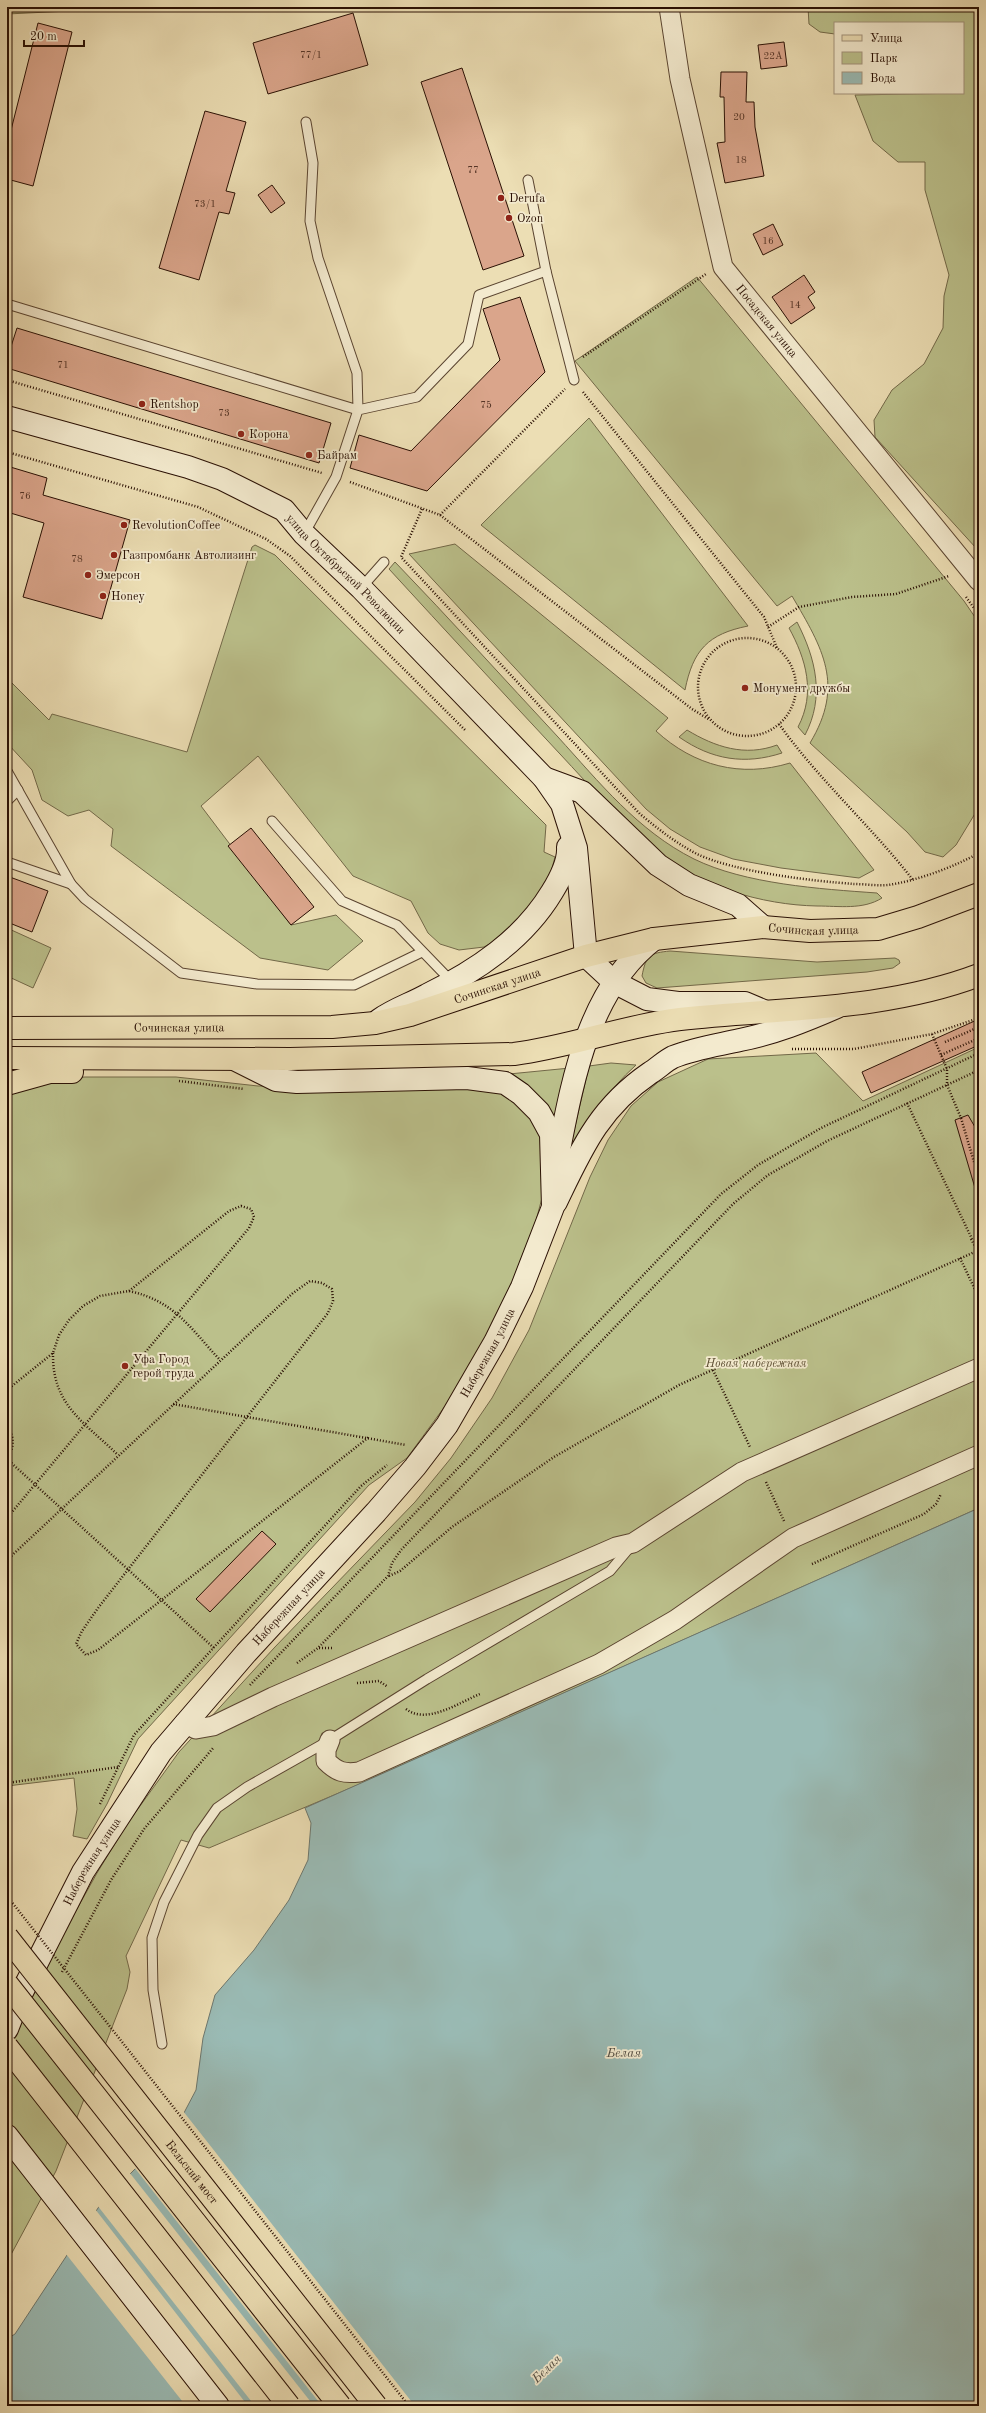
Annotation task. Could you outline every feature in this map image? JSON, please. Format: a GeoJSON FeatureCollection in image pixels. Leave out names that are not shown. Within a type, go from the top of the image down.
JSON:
{"type":"FeatureCollection","features":[{"type":"Feature","properties":{"kind":"main road","name":"Сочинская улица"},"geometry":{"type":"LineString","coordinates":[[11,1026],[332,1027],[375,1023],[410,1015],[586,956],[654,940],[762,927],[810,931],[878,929],[918,917],[979,894]]}},
{"type":"Feature","properties":{"kind":"main road"},"geometry":{"type":"LineString","coordinates":[[7,1058],[234,1059],[514,1054],[585,1041],[625,1029],[679,1019],[839,1006],[945,988],[979,975]]}},
{"type":"Feature","properties":{"kind":"main road"},"geometry":{"type":"LineString","coordinates":[[7,1084],[50,1072],[131,1070],[166,1059]]}},
{"type":"Feature","properties":{"kind":"main road","name":"Бельский мост"},"geometry":{"type":"LineString","coordinates":[[7,1937],[376,2406]]}},
{"type":"Feature","properties":{"kind":"main road"},"geometry":{"type":"LineString","coordinates":[[7,1984],[340,2406]]}},
{"type":"Feature","properties":{"kind":"main road"},"geometry":{"type":"LineString","coordinates":[[7,2047],[289,2406]]}},
{"type":"Feature","properties":{"kind":"street","name":"Посадская улица"},"geometry":{"type":"LineString","coordinates":[[669,7],[680,79],[723,267],[976,572]]}},
{"type":"Feature","properties":{"kind":"street","name":"улица Октябрьской Революции"},"geometry":{"type":"LineString","coordinates":[[7,417],[188,467],[222,479],[284,510],[304,534],[361,588],[544,778]]}},
{"type":"Feature","properties":{"kind":"street"},"geometry":{"type":"LineString","coordinates":[[544,778],[582,792],[658,864],[688,885],[738,905],[762,927]]}},
{"type":"Feature","properties":{"kind":"street"},"geometry":{"type":"LineString","coordinates":[[544,778],[562,804],[576,848],[586,956],[598,975],[596,1015]]}},
{"type":"Feature","properties":{"kind":"street"},"geometry":{"type":"LineString","coordinates":[[375,1023],[394,1009],[426,996],[491,958],[523,930],[544,905],[563,874],[568,849],[559,815],[544,778]]}},
{"type":"Feature","properties":{"kind":"street"},"geometry":{"type":"LineString","coordinates":[[554,1180],[564,1127],[585,1041],[596,1015],[614,982],[636,954],[654,940]]}},
{"type":"Feature","properties":{"kind":"street"},"geometry":{"type":"LineString","coordinates":[[636,954],[631,967],[632,981],[646,999]]}},
{"type":"Feature","properties":{"kind":"street"},"geometry":{"type":"LineString","coordinates":[[586,956],[614,982],[646,999],[678,1003],[745,1003],[766,1012]]}},
{"type":"Feature","properties":{"kind":"street"},"geometry":{"type":"LineString","coordinates":[[553,1207],[581,1149],[596,1124],[613,1103],[634,1084],[672,1058],[707,1046],[740,1040],[792,1027],[839,1006]]}},
{"type":"Feature","properties":{"kind":"street"},"geometry":{"type":"LineString","coordinates":[[234,1059],[276,1080],[297,1082],[467,1078],[505,1083],[521,1094],[540,1112],[551,1134],[554,1180]]}},
{"type":"Feature","properties":{"kind":"street","name":"Набережная улица"},"geometry":{"type":"LineString","coordinates":[[7,2029],[20,1996],[83,1872],[134,1791],[161,1752],[184,1723],[376,1512],[415,1467],[447,1425],[495,1342],[537,1251],[553,1207],[554,1180]]}},
{"type":"Feature","properties":{"kind":"street"},"geometry":{"type":"LineString","coordinates":[[184,1723],[196,1729],[225,1721],[273,1697],[616,1547],[633,1543],[747,1470],[979,1368]]}},
{"type":"Feature","properties":{"kind":"street"},"geometry":{"type":"LineString","coordinates":[[330,1740],[326,1750],[326,1761],[334,1769],[346,1774],[359,1772],[599,1664],[675,1620],[793,1538],[979,1455]]}},
{"type":"Feature","properties":{"kind":"street"},"geometry":{"type":"LineString","coordinates":[[7,2136],[218,2406]]}},
{"type":"Feature","properties":{"kind":"lane"},"geometry":{"type":"LineString","coordinates":[[304,534],[336,477],[358,410],[357,373],[320,265],[310,221],[313,163],[306,122]]}},
{"type":"Feature","properties":{"kind":"lane"},"geometry":{"type":"LineString","coordinates":[[528,180],[546,271],[574,380]]}},
{"type":"Feature","properties":{"kind":"lane"},"geometry":{"type":"LineString","coordinates":[[7,304],[358,410],[417,397],[468,344],[480,295],[546,271]]}},
{"type":"Feature","properties":{"kind":"lane"},"geometry":{"type":"LineString","coordinates":[[361,588],[384,562]]}},
{"type":"Feature","properties":{"kind":"lane"},"geometry":{"type":"LineString","coordinates":[[7,771],[71,884],[85,899],[181,973],[257,984],[354,985],[422,952]]}},
{"type":"Feature","properties":{"kind":"lane"},"geometry":{"type":"LineString","coordinates":[[7,801],[18,790]]}},
{"type":"Feature","properties":{"kind":"lane"},"geometry":{"type":"LineString","coordinates":[[272,821],[342,901],[398,925],[452,982]]}},
{"type":"Feature","properties":{"kind":"lane"},"geometry":{"type":"LineString","coordinates":[[7,862],[71,884]]}},
{"type":"Feature","properties":{"kind":"lane"},"geometry":{"type":"LineString","coordinates":[[162,2044],[153,1990],[152,1938],[164,1902],[198,1835],[217,1808],[247,1787],[330,1740],[427,1679],[610,1571],[623,1558],[633,1543]]}},
{"type":"Feature","properties":{"kind":"path"},"geometry":{"type":"LineString","coordinates":[[583,358],[706,274]]}},
{"type":"Feature","properties":{"kind":"path"},"geometry":{"type":"LineString","coordinates":[[7,380],[336,477],[440,515],[722,730],[736,735],[752,736],[766,732],[779,724],[788,713],[794,700],[796,686],[793,671],[787,659],[777,648],[764,617],[574,380],[440,515]]}},
{"type":"Feature","properties":{"kind":"path"},"geometry":{"type":"LineString","coordinates":[[7,452],[198,507],[266,539],[290,556],[469,734]]}},
{"type":"Feature","properties":{"kind":"path"},"geometry":{"type":"LineString","coordinates":[[422,509],[401,557],[640,814],[666,836],[698,854],[730,866],[828,882],[886,885],[912,880],[979,853]]}},
{"type":"Feature","properties":{"kind":"path"},"geometry":{"type":"LineString","coordinates":[[768,627],[799,607],[852,597],[896,594],[949,576]]}},
{"type":"Feature","properties":{"kind":"path"},"geometry":{"type":"LineString","coordinates":[[710,720],[702,707],[698,691],[699,675],[705,660],[716,648],[730,640],[752,639],[762,641],[777,648]]}},
{"type":"Feature","properties":{"kind":"path"},"geometry":{"type":"LineString","coordinates":[[779,724],[800,753],[888,849],[912,880]]}},
{"type":"Feature","properties":{"kind":"path"},"geometry":{"type":"LineString","coordinates":[[785,1049],[854,1049],[932,1034],[979,1018]]}},
{"type":"Feature","properties":{"kind":"path"},"geometry":{"type":"LineString","coordinates":[[945,1042],[979,1027]]}},
{"type":"Feature","properties":{"kind":"path"},"geometry":{"type":"LineString","coordinates":[[932,1034],[947,1068],[947,1086],[961,1118],[974,1162]]}},
{"type":"Feature","properties":{"kind":"path"},"geometry":{"type":"LineString","coordinates":[[941,1055],[979,1038]]}},
{"type":"Feature","properties":{"kind":"path"},"geometry":{"type":"LineString","coordinates":[[246,1689],[721,1194],[758,1165],[821,1128],[979,1054]]}},
{"type":"Feature","properties":{"kind":"path"},"geometry":{"type":"LineString","coordinates":[[388,1576],[392,1563],[411,1539],[733,1204],[768,1175],[827,1141],[979,1070]]}},
{"type":"Feature","properties":{"kind":"path"},"geometry":{"type":"LineString","coordinates":[[907,1103],[972,1239]]}},
{"type":"Feature","properties":{"kind":"path"},"geometry":{"type":"LineString","coordinates":[[7,1518],[249,1228],[254,1217],[251,1209],[241,1206],[229,1211],[129,1291]]}},
{"type":"Feature","properties":{"kind":"path"},"geometry":{"type":"LineString","coordinates":[[291,1668],[318,1648],[388,1576],[400,1571],[452,1527],[554,1457],[679,1385],[978,1250],[969,1233]]}},
{"type":"Feature","properties":{"kind":"path"},"geometry":{"type":"LineString","coordinates":[[960,1258],[979,1298]]}},
{"type":"Feature","properties":{"kind":"path"},"geometry":{"type":"LineString","coordinates":[[7,1560],[118,1454],[220,1360],[293,1293],[310,1281],[322,1283],[332,1289],[333,1301],[328,1314],[128,1569],[82,1631],[76,1644],[80,1651],[86,1655],[98,1650],[369,1437]]}},
{"type":"Feature","properties":{"kind":"path"},"geometry":{"type":"LineString","coordinates":[[118,1454],[69,1409],[60,1396],[55,1381],[53,1354],[62,1330],[69,1320],[83,1306],[100,1296],[129,1291],[161,1301],[178,1314],[220,1360]]}},
{"type":"Feature","properties":{"kind":"path"},"geometry":{"type":"LineString","coordinates":[[7,1390],[53,1354]]}},
{"type":"Feature","properties":{"kind":"path"},"geometry":{"type":"LineString","coordinates":[[713,1370],[749,1446]]}},
{"type":"Feature","properties":{"kind":"path"},"geometry":{"type":"LineString","coordinates":[[173,1404],[369,1437],[410,1446],[404,1451]]}},
{"type":"Feature","properties":{"kind":"path"},"geometry":{"type":"LineString","coordinates":[[7,1426],[13,1437],[13,1448],[7,1459],[214,1648]]}},
{"type":"Feature","properties":{"kind":"path"},"geometry":{"type":"LineString","coordinates":[[97,1810],[134,1735],[361,1486],[392,1461]]}},
{"type":"Feature","properties":{"kind":"path"},"geometry":{"type":"LineString","coordinates":[[812,1564],[924,1514],[936,1504],[942,1490],[936,1475]]}},
{"type":"Feature","properties":{"kind":"path"},"geometry":{"type":"LineString","coordinates":[[768,1484],[787,1526]]}},
{"type":"Feature","properties":{"kind":"path"},"geometry":{"type":"LineString","coordinates":[[318,1648],[340,1648]]}},
{"type":"Feature","properties":{"kind":"path"},"geometry":{"type":"LineString","coordinates":[[62,1973],[111,1880],[144,1829],[217,1743]]}},
{"type":"Feature","properties":{"kind":"path"},"geometry":{"type":"LineString","coordinates":[[7,1783],[118,1767]]}},
{"type":"Feature","properties":{"kind":"path"},"geometry":{"type":"LineString","coordinates":[[7,1896],[409,2406]]}},
{"type":"Feature","properties":{"kind":"path"},"geometry":{"type":"LineString","coordinates":[[53,1962],[56,1955]]}},
{"type":"Feature","properties":{"kind":"path"},"geometry":{"type":"LineString","coordinates":[[7,2097],[13,2083]]}},
{"type":"Feature","properties":{"kind":"green space"},"geometry":{"type":"Polygon","coordinates":[[[7,7],[88,7],[89,10],[7,14],[7,7]]]}},
{"type":"Feature","properties":{"kind":"green space"},"geometry":{"type":"Polygon","coordinates":[[[808,7],[979,7],[979,546],[976,548],[875,437],[874,420],[892,390],[924,364],[943,328],[944,296],[949,275],[925,190],[925,162],[898,162],[873,141],[855,95],[964,94],[964,22],[834,22],[834,34],[820,32],[809,24],[808,7]]]}},
{"type":"Feature","properties":{"kind":"green space"},"geometry":{"type":"Polygon","coordinates":[[[697,277],[964,601],[979,623],[979,807],[956,845],[943,857],[925,852],[907,832],[810,743],[821,722],[826,703],[828,685],[826,668],[821,651],[813,633],[792,596],[777,606],[575,361],[697,277]]]}},
{"type":"Feature","properties":{"kind":"green space"},"geometry":{"type":"Polygon","coordinates":[[[589,418],[748,626],[734,629],[722,634],[704,646],[693,664],[688,676],[685,690],[481,525],[589,418]]]}},
{"type":"Feature","properties":{"kind":"green space"},"geometry":{"type":"Polygon","coordinates":[[[455,544],[668,718],[656,731],[686,753],[719,766],[736,769],[772,767],[790,763],[874,870],[859,878],[781,868],[733,859],[700,847],[670,829],[646,809],[409,554],[455,544]]]}},
{"type":"Feature","properties":{"kind":"green space"},"geometry":{"type":"Polygon","coordinates":[[[255,545],[275,555],[546,825],[544,852],[555,857],[547,887],[505,935],[484,947],[459,950],[440,944],[428,933],[411,901],[353,876],[258,756],[201,806],[291,925],[336,915],[363,941],[328,970],[260,958],[111,846],[113,829],[89,810],[68,816],[42,800],[32,770],[7,743],[7,678],[49,720],[52,714],[187,752],[252,547],[255,545]]]}},
{"type":"Feature","properties":{"kind":"green space"},"geometry":{"type":"Polygon","coordinates":[[[395,562],[457,627],[604,788],[637,820],[674,848],[694,859],[714,867],[759,880],[832,890],[877,893],[882,898],[875,902],[859,906],[796,905],[775,902],[711,884],[672,863],[642,840],[606,804],[389,569],[395,562]]]}},
{"type":"Feature","properties":{"kind":"green space"},"geometry":{"type":"Polygon","coordinates":[[[797,622],[809,650],[816,678],[815,707],[805,735],[798,727],[807,702],[807,676],[800,652],[789,628],[797,622]]]}},
{"type":"Feature","properties":{"kind":"green space"},"geometry":{"type":"Polygon","coordinates":[[[687,730],[708,741],[730,748],[753,750],[777,745],[782,753],[755,759],[729,758],[716,755],[691,745],[679,737],[687,730]]]}},
{"type":"Feature","properties":{"kind":"green space"},"geometry":{"type":"Polygon","coordinates":[[[7,928],[51,948],[33,988],[7,976],[7,928]]]}},
{"type":"Feature","properties":{"kind":"green space"},"geometry":{"type":"Polygon","coordinates":[[[670,951],[817,962],[895,958],[899,960],[900,963],[893,968],[867,972],[657,988],[646,983],[642,976],[647,959],[653,954],[670,951]]]}},
{"type":"Feature","properties":{"kind":"green space","name":"Новая набережная"},"geometry":{"type":"Polygon","coordinates":[[[979,1047],[979,1508],[360,1784],[209,1848],[181,1840],[126,1956],[130,1972],[127,1989],[56,2171],[7,2262],[7,2057],[30,2002],[63,1934],[97,1873],[127,1824],[179,1752],[274,1648],[415,1502],[451,1458],[492,1398],[529,1330],[590,1177],[608,1140],[631,1106],[658,1082],[708,1059],[816,1053],[863,1101],[979,1047]]]}},
{"type":"Feature","properties":{"kind":"green space"},"geometry":{"type":"Polygon","coordinates":[[[611,1063],[636,1065],[598,1108],[568,1157],[589,1066],[611,1063]]]}},
{"type":"Feature","properties":{"kind":"green space"},"geometry":{"type":"Polygon","coordinates":[[[570,1068],[558,1124],[509,1074],[570,1068]]]}},
{"type":"Feature","properties":{"kind":"green space"},"geometry":{"type":"Polygon","coordinates":[[[85,1077],[176,1077],[258,1086],[357,1086],[495,1090],[513,1100],[529,1115],[541,1133],[543,1194],[533,1232],[508,1293],[462,1383],[407,1458],[369,1485],[138,1739],[107,1804],[87,1839],[73,1836],[77,1809],[74,1778],[7,1786],[7,1092],[51,1079],[85,1077]]]}},
{"type":"Feature","properties":{"kind":"water","name":"Белая"},"geometry":{"type":"Polygon","coordinates":[[[979,1508],[979,2406],[7,2406],[7,2339],[15,2334],[102,2202],[176,2128],[196,2090],[203,2038],[215,1995],[254,1950],[289,1900],[308,1860],[311,1823],[305,1808],[979,1508]]]}},
{"type":"Feature","properties":{"kind":"pier"},"geometry":{"type":"Polygon","coordinates":[[[183,2111],[415,2406],[322,2406],[134,2167],[174,2127],[183,2111]]]}},
{"type":"Feature","properties":{"kind":"pier"},"geometry":{"type":"Polygon","coordinates":[[[129,2172],[314,2406],[255,2406],[97,2205],[129,2172]]]}},
{"type":"Feature","properties":{"kind":"pier"},"geometry":{"type":"Polygon","coordinates":[[[95,2209],[248,2406],[186,2406],[66,2254],[95,2209]]]}},
{"type":"Feature","properties":{"kind":"building"},"geometry":{"type":"Polygon","coordinates":[[[353,13],[368,65],[268,94],[253,43],[353,13]]]}},
{"type":"Feature","properties":{"kind":"building"},"geometry":{"type":"Polygon","coordinates":[[[38,23],[72,32],[33,186],[7,179],[7,146],[38,23]]]}},
{"type":"Feature","properties":{"kind":"building"},"geometry":{"type":"Polygon","coordinates":[[[784,42],[787,66],[761,69],[758,45],[784,42]]]}},
{"type":"Feature","properties":{"kind":"building"},"geometry":{"type":"Polygon","coordinates":[[[462,68],[524,256],[483,270],[421,82],[462,68]]]}},
{"type":"Feature","properties":{"kind":"building"},"geometry":{"type":"Polygon","coordinates":[[[721,72],[747,72],[746,102],[754,102],[755,127],[764,176],[725,183],[717,143],[725,142],[724,97],[720,97],[721,72]]]}},
{"type":"Feature","properties":{"kind":"building"},"geometry":{"type":"Polygon","coordinates":[[[205,111],[246,122],[226,191],[235,193],[229,214],[219,212],[199,280],[159,268],[205,111]]]}},
{"type":"Feature","properties":{"kind":"building"},"geometry":{"type":"Polygon","coordinates":[[[272,185],[285,203],[271,213],[258,195],[272,185]]]}},
{"type":"Feature","properties":{"kind":"building"},"geometry":{"type":"Polygon","coordinates":[[[773,224],[783,245],[763,255],[753,234],[773,224]]]}},
{"type":"Feature","properties":{"kind":"building"},"geometry":{"type":"Polygon","coordinates":[[[804,275],[815,292],[808,297],[815,308],[791,324],[772,297],[804,275]]]}},
{"type":"Feature","properties":{"kind":"building"},"geometry":{"type":"Polygon","coordinates":[[[520,297],[545,372],[427,491],[350,468],[359,435],[411,451],[500,360],[483,309],[520,297]]]}},
{"type":"Feature","properties":{"kind":"building"},"geometry":{"type":"Polygon","coordinates":[[[17,328],[331,423],[319,463],[7,368],[7,359],[17,328]]]}},
{"type":"Feature","properties":{"kind":"building"},"geometry":{"type":"Polygon","coordinates":[[[7,466],[47,478],[43,495],[130,520],[102,619],[23,597],[44,523],[7,512],[7,466]]]}},
{"type":"Feature","properties":{"kind":"building"},"geometry":{"type":"Polygon","coordinates":[[[251,828],[314,907],[291,925],[228,846],[251,828]]]}},
{"type":"Feature","properties":{"kind":"building"},"geometry":{"type":"Polygon","coordinates":[[[7,876],[48,891],[32,932],[7,922],[7,876]]]}},
{"type":"Feature","properties":{"kind":"building"},"geometry":{"type":"Polygon","coordinates":[[[979,1019],[979,1045],[871,1093],[862,1072],[979,1019]]]}},
{"type":"Feature","properties":{"kind":"building"},"geometry":{"type":"Polygon","coordinates":[[[968,1115],[979,1134],[979,1188],[975,1188],[955,1120],[968,1115]]]}},
{"type":"Feature","properties":{"kind":"building"},"geometry":{"type":"Polygon","coordinates":[[[262,1531],[276,1544],[210,1612],[196,1599],[262,1531]]]}},
{"type":"Feature","properties":{"kind":"place","name":"Derufa"},"geometry":{"type":"Point","coordinates":[501,198]}},
{"type":"Feature","properties":{"kind":"place","name":"Ozon"},"geometry":{"type":"Point","coordinates":[509,218]}},
{"type":"Feature","properties":{"kind":"place","name":"Rentshop"},"geometry":{"type":"Point","coordinates":[142,404]}},
{"type":"Feature","properties":{"kind":"place","name":"Корона"},"geometry":{"type":"Point","coordinates":[241,434]}},
{"type":"Feature","properties":{"kind":"place","name":"Байрам"},"geometry":{"type":"Point","coordinates":[309,455]}},
{"type":"Feature","properties":{"kind":"place","name":"RevolutionCoffee"},"geometry":{"type":"Point","coordinates":[124,525]}},
{"type":"Feature","properties":{"kind":"place","name":"Газпромбанк Автолизинг"},"geometry":{"type":"Point","coordinates":[114,555]}},
{"type":"Feature","properties":{"kind":"place","name":"Эмерсон"},"geometry":{"type":"Point","coordinates":[88,575]}},
{"type":"Feature","properties":{"kind":"place","name":"Honey"},"geometry":{"type":"Point","coordinates":[103,596]}},
{"type":"Feature","properties":{"kind":"place","name":"Монумент дружбы"},"geometry":{"type":"Point","coordinates":[745,688]}},
{"type":"Feature","properties":{"kind":"place","name":"Уфа Город герой труда"},"geometry":{"type":"Point","coordinates":[125,1366]}}]}
